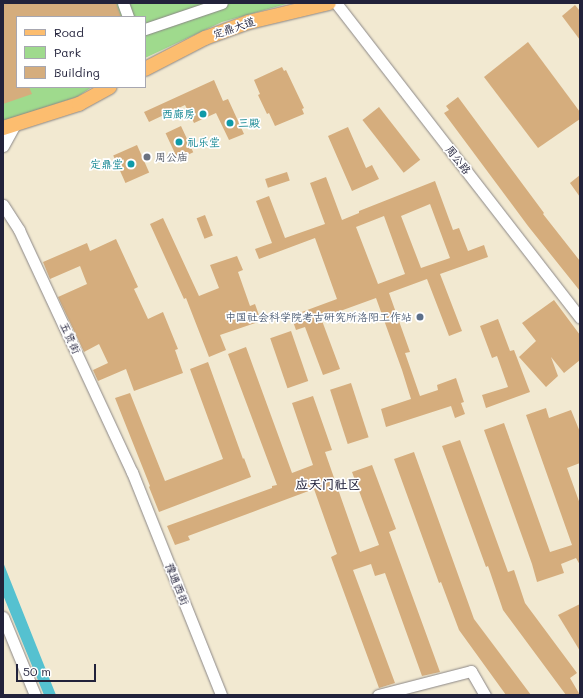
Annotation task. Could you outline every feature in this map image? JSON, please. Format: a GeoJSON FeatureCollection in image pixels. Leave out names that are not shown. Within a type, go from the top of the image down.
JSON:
{"type":"FeatureCollection","features":[{"type":"Feature","properties":{"kind":"main road","name":"定鼎大道"},"geometry":{"type":"LineString","coordinates":[[146,68],[205,38],[249,22],[329,3]]}},
{"type":"Feature","properties":{"kind":"main road"},"geometry":{"type":"LineString","coordinates":[[9,126],[79,104],[108,88]]}},
{"type":"Feature","properties":{"kind":"street"},"geometry":{"type":"LineString","coordinates":[[123,3],[128,16]]}},
{"type":"Feature","properties":{"kind":"street"},"geometry":{"type":"LineString","coordinates":[[146,29],[222,3]]}},
{"type":"Feature","properties":{"kind":"street","name":"周公路"},"geometry":{"type":"LineString","coordinates":[[336,3],[580,317]]}},
{"type":"Feature","properties":{"kind":"street"},"geometry":{"type":"LineString","coordinates":[[3,146],[9,126]]}},
{"type":"Feature","properties":{"kind":"street","name":"五贤街"},"geometry":{"type":"LineString","coordinates":[[3,205],[19,230],[132,472]]}},
{"type":"Feature","properties":{"kind":"street","name":"豫通西街"},"geometry":{"type":"LineString","coordinates":[[132,472],[221,695]]}},
{"type":"Feature","properties":{"kind":"street"},"geometry":{"type":"LineString","coordinates":[[3,617],[35,695]]}},
{"type":"Feature","properties":{"kind":"street"},"geometry":{"type":"LineString","coordinates":[[378,695],[472,671],[485,695]]}},
{"type":"Feature","properties":{"kind":"green space"},"geometry":{"type":"Polygon","coordinates":[[[3,3],[290,3],[222,22],[146,58],[146,16],[16,16],[16,88],[90,88],[77,97],[3,121],[3,3]]]}},
{"type":"Feature","properties":{"kind":"water"},"geometry":{"type":"Polygon","coordinates":[[[3,562],[56,695],[44,695],[3,595],[3,562]]]}},
{"type":"Feature","properties":{"kind":"building"},"geometry":{"type":"Polygon","coordinates":[[[3,3],[116,3],[121,16],[16,16],[16,88],[29,88],[32,94],[3,104],[3,3]]]}},
{"type":"Feature","properties":{"kind":"building"},"geometry":{"type":"Polygon","coordinates":[[[575,5],[580,11],[580,40],[562,16],[575,5]]]}},
{"type":"Feature","properties":{"kind":"building"},"geometry":{"type":"Polygon","coordinates":[[[528,42],[580,112],[580,119],[538,148],[484,77],[528,42]]]}},
{"type":"Feature","properties":{"kind":"building"},"geometry":{"type":"Polygon","coordinates":[[[282,67],[284,71],[286,70],[304,108],[302,109],[304,114],[275,126],[269,113],[267,114],[258,95],[260,94],[254,80],[282,67]]]}},
{"type":"Feature","properties":{"kind":"building"},"geometry":{"type":"Polygon","coordinates":[[[214,80],[223,101],[228,99],[244,134],[229,140],[216,113],[194,123],[185,105],[149,122],[144,112],[214,80]]]}},
{"type":"Feature","properties":{"kind":"building"},"geometry":{"type":"Polygon","coordinates":[[[458,97],[544,213],[543,214],[580,261],[580,291],[528,226],[444,113],[449,110],[446,106],[458,97]]]}},
{"type":"Feature","properties":{"kind":"building"},"geometry":{"type":"Polygon","coordinates":[[[379,107],[420,160],[404,173],[362,120],[379,107]]]}},
{"type":"Feature","properties":{"kind":"building","name":"礼乐堂"},"geometry":{"type":"Polygon","coordinates":[[[181,126],[193,152],[178,159],[166,133],[181,126]]]}},
{"type":"Feature","properties":{"kind":"building"},"geometry":{"type":"Polygon","coordinates":[[[348,127],[366,168],[372,165],[379,179],[352,191],[328,136],[348,127]]]}},
{"type":"Feature","properties":{"kind":"building","name":"定鼎堂"},"geometry":{"type":"Polygon","coordinates":[[[137,145],[149,172],[125,183],[113,156],[137,145]]]}},
{"type":"Feature","properties":{"kind":"building"},"geometry":{"type":"Polygon","coordinates":[[[287,172],[290,181],[268,188],[265,179],[287,172]]]}},
{"type":"Feature","properties":{"kind":"building"},"geometry":{"type":"Polygon","coordinates":[[[580,175],[580,197],[570,183],[580,175]]]}},
{"type":"Feature","properties":{"kind":"building"},"geometry":{"type":"Polygon","coordinates":[[[326,177],[342,220],[359,213],[359,211],[435,181],[453,230],[459,228],[468,251],[484,245],[488,257],[440,274],[462,331],[449,336],[427,279],[389,293],[410,352],[405,353],[420,396],[438,390],[437,385],[456,378],[464,402],[461,403],[465,414],[455,418],[451,406],[386,427],[381,409],[411,399],[376,298],[321,318],[340,369],[323,375],[305,327],[296,330],[291,316],[337,299],[315,238],[259,259],[255,249],[272,243],[256,201],[269,196],[285,238],[325,224],[310,183],[326,177]],[[430,204],[401,216],[421,268],[450,258],[430,204]],[[384,216],[356,227],[378,284],[405,274],[384,216]]]}},
{"type":"Feature","properties":{"kind":"building"},"geometry":{"type":"Polygon","coordinates":[[[205,215],[213,236],[204,239],[197,218],[205,215]]]}},
{"type":"Feature","properties":{"kind":"building"},"geometry":{"type":"Polygon","coordinates":[[[163,218],[199,296],[219,288],[210,265],[237,256],[243,270],[238,272],[250,306],[255,304],[261,321],[220,335],[226,350],[209,357],[186,298],[184,299],[150,224],[163,218]]]}},
{"type":"Feature","properties":{"kind":"building"},"geometry":{"type":"Polygon","coordinates":[[[116,239],[138,287],[134,289],[148,319],[163,312],[178,349],[175,350],[183,373],[134,391],[126,369],[98,381],[93,370],[108,363],[99,344],[84,352],[58,297],[87,284],[80,266],[50,279],[43,262],[87,243],[90,251],[116,239]]]}},
{"type":"Feature","properties":{"kind":"building"},"geometry":{"type":"Polygon","coordinates":[[[554,300],[580,335],[580,360],[564,373],[551,357],[558,376],[546,387],[519,357],[536,341],[522,323],[554,300]]]}},
{"type":"Feature","properties":{"kind":"building"},"geometry":{"type":"Polygon","coordinates":[[[498,319],[510,351],[514,350],[530,392],[486,408],[482,395],[508,387],[497,356],[492,358],[480,326],[498,319]]]}},
{"type":"Feature","properties":{"kind":"building"},"geometry":{"type":"Polygon","coordinates":[[[291,331],[308,381],[287,388],[270,338],[291,331]]]}},
{"type":"Feature","properties":{"kind":"building"},"geometry":{"type":"Polygon","coordinates":[[[246,347],[292,473],[313,465],[292,403],[313,396],[332,450],[325,452],[360,552],[379,545],[352,472],[372,465],[396,529],[389,532],[440,672],[422,676],[385,573],[375,576],[371,564],[353,570],[395,683],[379,688],[331,557],[337,554],[314,489],[188,536],[190,540],[175,545],[167,526],[277,485],[228,354],[246,347]]]}},
{"type":"Feature","properties":{"kind":"building"},"geometry":{"type":"Polygon","coordinates":[[[208,362],[251,477],[159,512],[115,398],[130,393],[165,481],[223,459],[190,369],[208,362]]]}},
{"type":"Feature","properties":{"kind":"building"},"geometry":{"type":"Polygon","coordinates":[[[351,383],[369,437],[348,444],[330,390],[351,383]]]}},
{"type":"Feature","properties":{"kind":"building"},"geometry":{"type":"Polygon","coordinates":[[[546,408],[549,418],[571,410],[580,432],[580,463],[567,468],[580,504],[580,565],[576,558],[561,564],[564,573],[537,582],[532,564],[484,430],[504,423],[550,552],[572,545],[526,415],[546,408]]]}},
{"type":"Feature","properties":{"kind":"building"},"geometry":{"type":"Polygon","coordinates":[[[460,440],[508,572],[514,570],[525,603],[577,673],[570,678],[580,695],[566,695],[503,610],[488,566],[486,567],[442,446],[460,440]]]}},
{"type":"Feature","properties":{"kind":"building"},"geometry":{"type":"Polygon","coordinates":[[[414,452],[474,619],[531,695],[506,695],[459,630],[441,582],[439,583],[394,459],[414,452]]]}},
{"type":"Feature","properties":{"kind":"building"},"geometry":{"type":"Polygon","coordinates":[[[580,604],[580,651],[558,615],[580,604]]]}},
{"type":"Feature","properties":{"kind":"place","name":"西廊房"},"geometry":{"type":"Point","coordinates":[203,114]}},
{"type":"Feature","properties":{"kind":"place","name":"三殿"},"geometry":{"type":"Point","coordinates":[230,123]}},
{"type":"Feature","properties":{"kind":"place","name":"礼乐堂"},"geometry":{"type":"Point","coordinates":[179,142]}},
{"type":"Feature","properties":{"kind":"place","name":"周公庙"},"geometry":{"type":"Point","coordinates":[147,157]}},
{"type":"Feature","properties":{"kind":"place","name":"定鼎堂"},"geometry":{"type":"Point","coordinates":[131,164]}},
{"type":"Feature","properties":{"kind":"place","name":"中国社会科学院考古研究所洛阳工作站"},"geometry":{"type":"Point","coordinates":[420,317]}},
{"type":"Feature","properties":{"kind":"district","name":"应天门社区"},"geometry":{"type":"Point","coordinates":[328,484]}}]}
